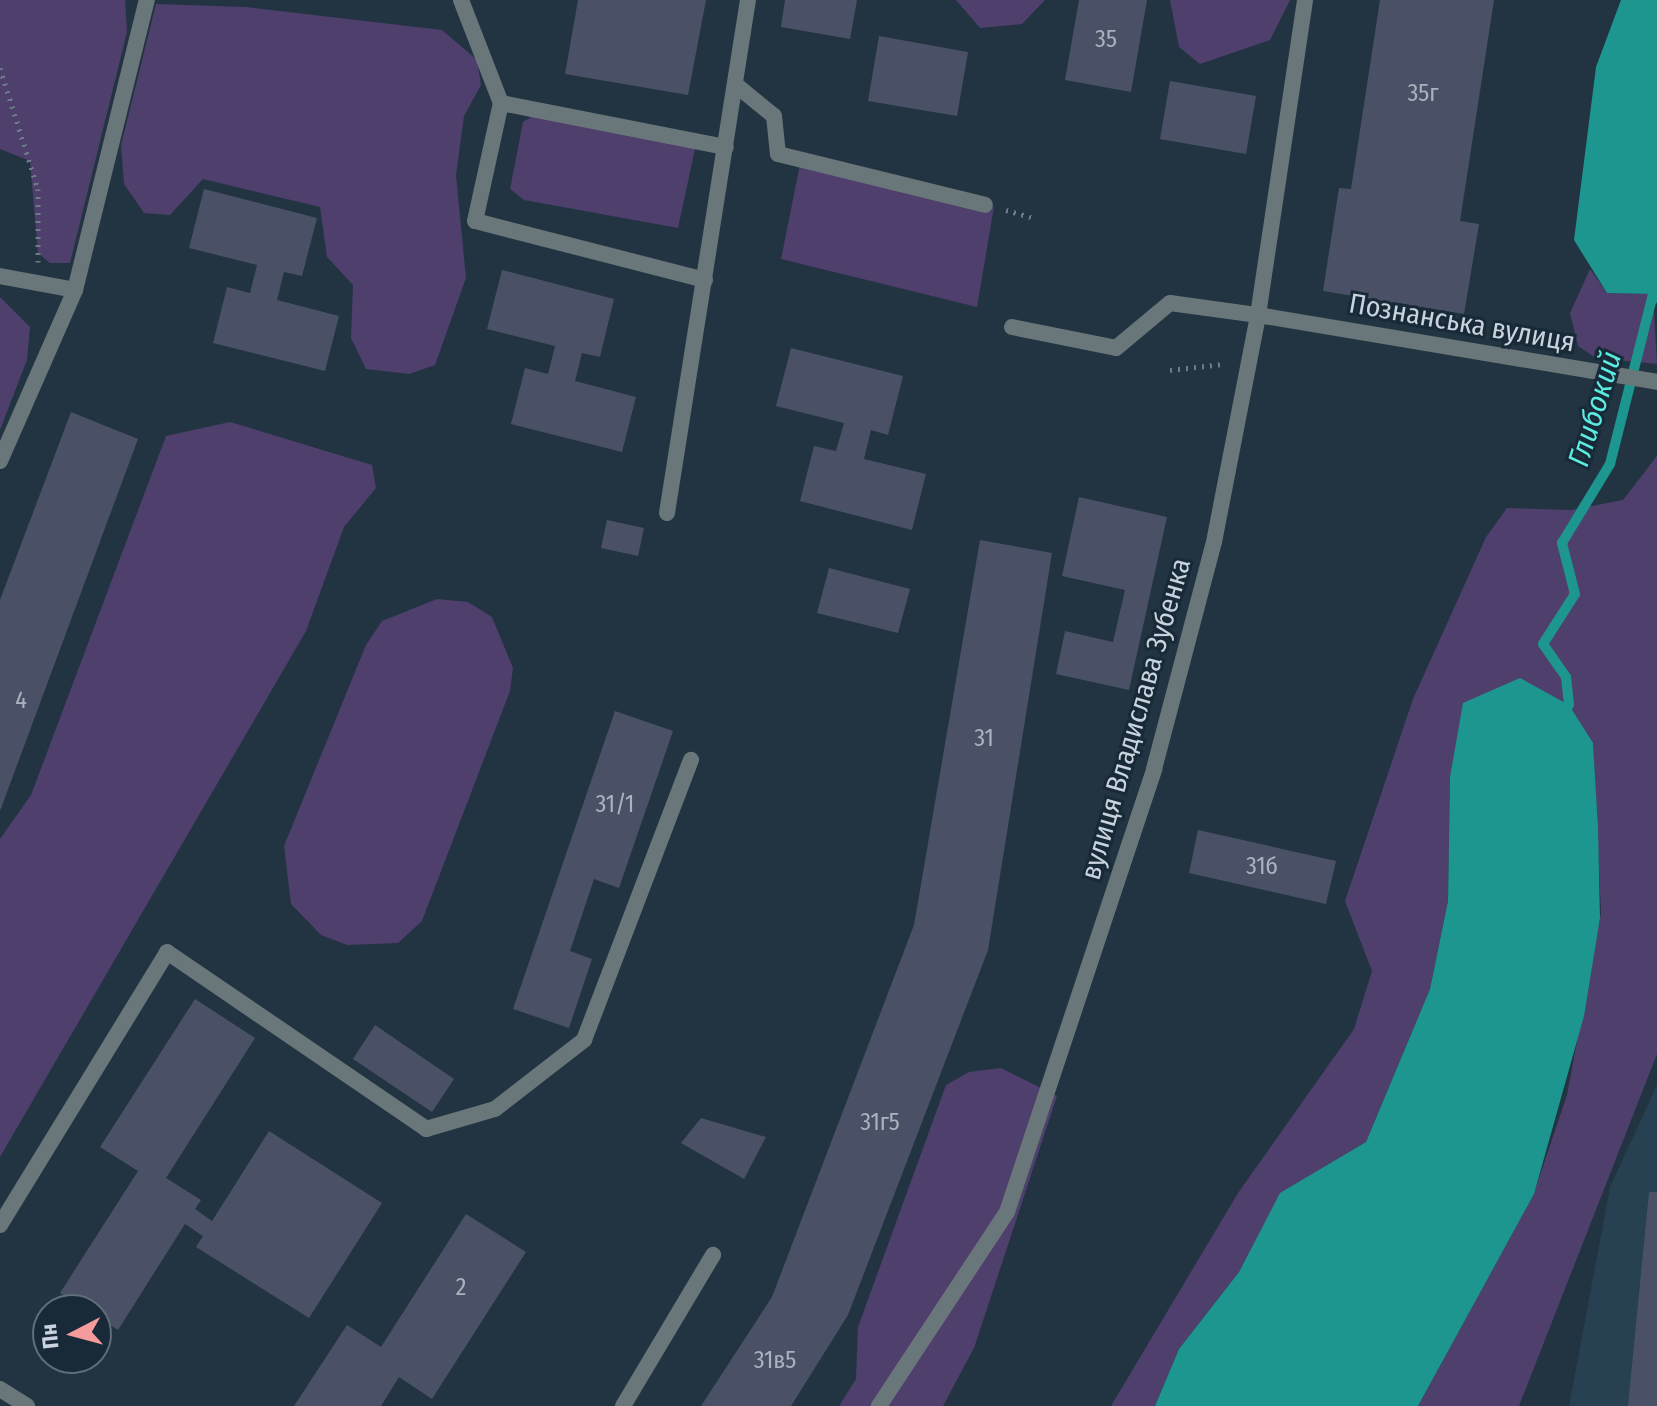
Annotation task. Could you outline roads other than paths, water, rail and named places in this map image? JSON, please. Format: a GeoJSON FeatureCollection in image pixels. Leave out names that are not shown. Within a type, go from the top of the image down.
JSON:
{"type":"FeatureCollection","features":[{"type":"Feature","properties":{"kind":"street"},"geometry":{"type":"LineString","coordinates":[[0,461],[75,290],[147,0]]}},
{"type":"Feature","properties":{"kind":"street"},"geometry":{"type":"LineString","coordinates":[[461,0],[501,103],[475,221],[705,280]]}},
{"type":"Feature","properties":{"kind":"street"},"geometry":{"type":"LineString","coordinates":[[667,513],[748,0]]}},
{"type":"Feature","properties":{"kind":"street","name":"вулиця Владислава Зубенка"},"geometry":{"type":"LineString","coordinates":[[879,1406],[1007,1212],[1154,769],[1214,542],[1258,315],[1305,0]]}},
{"type":"Feature","properties":{"kind":"street"},"geometry":{"type":"LineString","coordinates":[[736,85],[774,116],[778,154],[985,205]]}},
{"type":"Feature","properties":{"kind":"street"},"geometry":{"type":"LineString","coordinates":[[501,103],[726,147]]}},
{"type":"Feature","properties":{"kind":"street"},"geometry":{"type":"LineString","coordinates":[[0,276],[75,290]]}},
{"type":"Feature","properties":{"kind":"street","name":"Познанська вулиця"},"geometry":{"type":"LineString","coordinates":[[1012,327],[1116,348],[1170,303],[1657,382]]}},
{"type":"Feature","properties":{"kind":"street"},"geometry":{"type":"LineString","coordinates":[[0,1225],[167,952],[426,1129],[495,1109],[584,1040],[691,760]]}},
{"type":"Feature","properties":{"kind":"street"},"geometry":{"type":"LineString","coordinates":[[623,1406],[713,1255]]}},
{"type":"Feature","properties":{"kind":"street"},"geometry":{"type":"LineString","coordinates":[[0,1389],[27,1406]]}},
{"type":"Feature","properties":{"kind":"waterway","name":"Глибокий"},"geometry":{"type":"LineString","coordinates":[[1569,705],[1566,677],[1543,644],[1575,594],[1562,543],[1610,464],[1653,294]]}}]}
